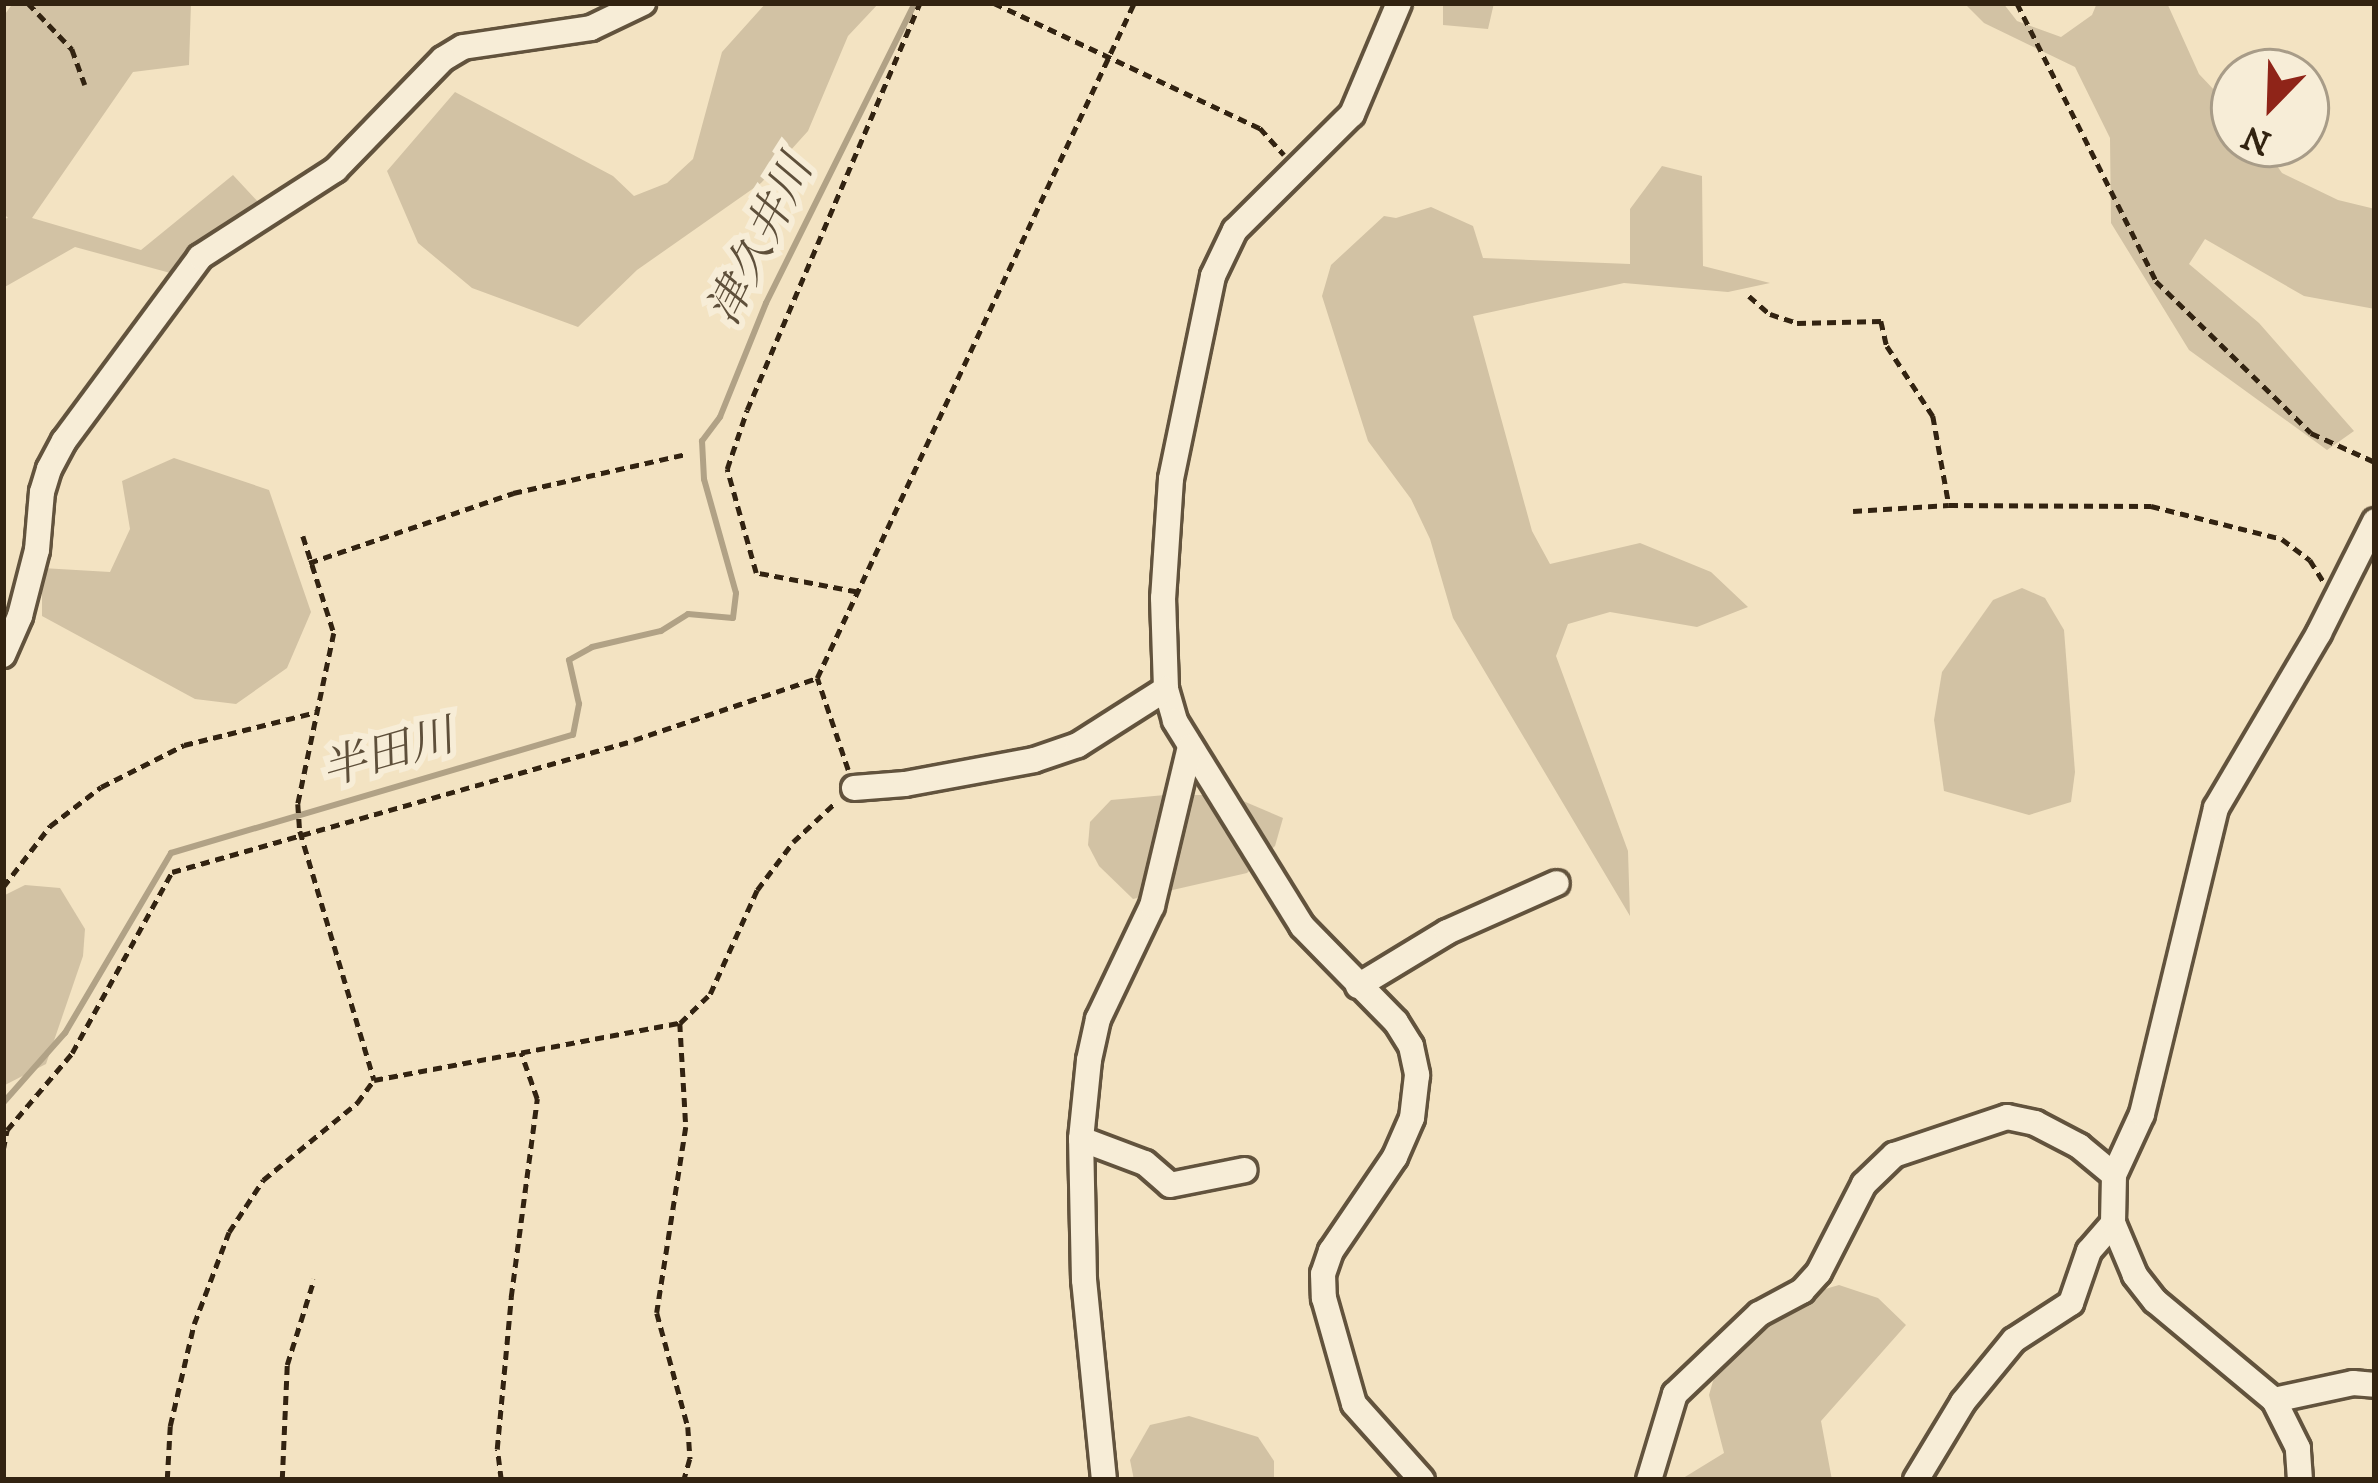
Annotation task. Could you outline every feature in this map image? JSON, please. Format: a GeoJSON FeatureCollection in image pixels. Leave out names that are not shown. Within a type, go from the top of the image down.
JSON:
{"type":"FeatureCollection","features":[{"type":"Feature","properties":{"kind":"street"},"geometry":{"type":"LineString","coordinates":[[3,655],[20,616],[38,550],[42,492],[50,469],[64,441],[200,257],[335,170],[442,59],[464,46],[591,28],[643,3]]}},
{"type":"Feature","properties":{"kind":"street"},"geometry":{"type":"LineString","coordinates":[[1399,3],[1352,114],[1235,230],[1214,276],[1164,526],[1166,689],[1190,746],[1302,926],[1396,1022],[1411,1046],[1417,1075],[1412,1118],[1394,1156],[1330,1251],[1324,1298],[1354,1404],[1422,1480]]}},
{"type":"Feature","properties":{"kind":"street"},"geometry":{"type":"LineString","coordinates":[[2300,1480],[2298,1448],[2274,1400],[2155,1301],[2122,1250],[2113,1223],[2114,1175],[2142,1114],[2216,808],[2335,602],[2375,521]]}},
{"type":"Feature","properties":{"kind":"street"},"geometry":{"type":"LineString","coordinates":[[854,788],[905,784],[1034,760],[1078,745],[1166,689]]}},
{"type":"Feature","properties":{"kind":"street"},"geometry":{"type":"LineString","coordinates":[[1104,1480],[1088,1347],[1081,1139],[1098,1018],[1152,907],[1190,746]]}},
{"type":"Feature","properties":{"kind":"street"},"geometry":{"type":"LineString","coordinates":[[1358,986],[1447,932],[1557,883]]}},
{"type":"Feature","properties":{"kind":"street"},"geometry":{"type":"LineString","coordinates":[[1649,1480],[1675,1394],[1759,1314],[1802,1292],[1819,1272],[1864,1184],[1894,1154],[2007,1117],[2035,1123],[2079,1146],[2114,1175]]}},
{"type":"Feature","properties":{"kind":"street"},"geometry":{"type":"LineString","coordinates":[[1081,1139],[1145,1162],[1170,1185],[1246,1170]]}},
{"type":"Feature","properties":{"kind":"street"},"geometry":{"type":"LineString","coordinates":[[1916,1480],[1963,1402],[2014,1340],[2071,1304],[2089,1251],[2113,1223]]}},
{"type":"Feature","properties":{"kind":"street"},"geometry":{"type":"LineString","coordinates":[[2274,1400],[2354,1383],[2375,1385]]}},
{"type":"Feature","properties":{"kind":"path"},"geometry":{"type":"LineString","coordinates":[[28,3],[72,50],[85,85]]}},
{"type":"Feature","properties":{"kind":"path"},"geometry":{"type":"LineString","coordinates":[[857,592],[756,573],[728,469],[755,389],[920,3]]}},
{"type":"Feature","properties":{"kind":"path"},"geometry":{"type":"LineString","coordinates":[[994,3],[1260,128],[1295,169]]}},
{"type":"Feature","properties":{"kind":"path"},"geometry":{"type":"LineString","coordinates":[[167,1480],[179,1378],[230,1232],[263,1180],[357,1103],[374,1080],[680,1023],[710,994],[757,890],[793,842],[854,788],[817,678],[1134,3]]}},
{"type":"Feature","properties":{"kind":"path"},"geometry":{"type":"LineString","coordinates":[[2017,3],[2156,281],[2311,433],[2375,462]]}},
{"type":"Feature","properties":{"kind":"path"},"geometry":{"type":"LineString","coordinates":[[1749,296],[1770,314],[1797,323],[1881,321],[1887,346],[1933,416],[1949,505]]}},
{"type":"Feature","properties":{"kind":"path"},"geometry":{"type":"LineString","coordinates":[[309,563],[513,493],[686,454]]}},
{"type":"Feature","properties":{"kind":"path"},"geometry":{"type":"LineString","coordinates":[[1853,512],[1949,505],[2151,506],[2282,539],[2310,560],[2335,602]]}},
{"type":"Feature","properties":{"kind":"path"},"geometry":{"type":"LineString","coordinates":[[303,536],[334,632],[298,804],[300,831],[374,1080]]}},
{"type":"Feature","properties":{"kind":"path"},"geometry":{"type":"LineString","coordinates":[[3,1150],[7,1130],[72,1053],[172,872],[300,831],[634,740],[817,678]]}},
{"type":"Feature","properties":{"kind":"path"},"geometry":{"type":"LineString","coordinates":[[3,887],[50,826],[101,787],[184,746],[316,712]]}},
{"type":"Feature","properties":{"kind":"path"},"geometry":{"type":"LineString","coordinates":[[680,1023],[686,1127],[657,1313],[688,1427],[690,1459],[684,1480]]}},
{"type":"Feature","properties":{"kind":"path"},"geometry":{"type":"LineString","coordinates":[[500,1480],[497,1449],[511,1297],[537,1099],[521,1053]]}},
{"type":"Feature","properties":{"kind":"path"},"geometry":{"type":"LineString","coordinates":[[282,1480],[287,1365],[314,1279]]}},
{"type":"Feature","properties":{"kind":"shaded area"},"geometry":{"type":"Polygon","coordinates":[[[13,3],[191,3],[189,65],[133,72],[32,218],[141,250],[233,175],[259,203],[243,225],[185,277],[75,247],[3,288],[3,219],[8,218],[3,213],[3,17],[13,3]]]}},
{"type":"Feature","properties":{"kind":"shaded area"},"geometry":{"type":"Polygon","coordinates":[[[766,3],[879,3],[848,36],[808,131],[761,183],[637,270],[578,327],[472,288],[418,243],[387,171],[455,92],[613,176],[634,196],[667,183],[693,159],[722,52],[766,3]]]}},
{"type":"Feature","properties":{"kind":"shaded area"},"geometry":{"type":"Polygon","coordinates":[[[1443,3],[1494,3],[1488,29],[1443,25],[1443,3]]]}},
{"type":"Feature","properties":{"kind":"shaded area"},"geometry":{"type":"Polygon","coordinates":[[[1964,3],[2003,3],[2017,21],[2061,37],[2092,15],[2097,3],[2167,3],[2199,74],[2210,86],[2210,168],[2279,168],[2338,200],[2375,209],[2375,309],[2304,296],[2205,239],[2189,264],[2259,323],[2354,431],[2327,450],[2189,350],[2111,223],[2110,138],[2075,67],[1984,23],[1964,3]]]}},
{"type":"Feature","properties":{"kind":"shaded area"},"geometry":{"type":"Polygon","coordinates":[[[1662,166],[1702,176],[1703,266],[1770,283],[1728,292],[1624,283],[1473,316],[1532,531],[1550,564],[1640,543],[1711,572],[1748,607],[1697,627],[1610,612],[1568,624],[1556,656],[1628,851],[1630,916],[1453,618],[1430,539],[1411,499],[1368,441],[1322,296],[1331,265],[1384,216],[1396,218],[1431,207],[1473,226],[1483,258],[1630,264],[1630,209],[1662,166]]]}},
{"type":"Feature","properties":{"kind":"shaded area"},"geometry":{"type":"Polygon","coordinates":[[[174,458],[269,490],[311,612],[287,668],[236,704],[195,699],[42,616],[42,568],[110,572],[130,529],[122,481],[174,458]]]}},
{"type":"Feature","properties":{"kind":"shaded area"},"geometry":{"type":"Polygon","coordinates":[[[2022,588],[2045,598],[2064,630],[2075,772],[2071,802],[2029,815],[1944,791],[1934,720],[1942,672],[1993,600],[2022,588]]]}},
{"type":"Feature","properties":{"kind":"shaded area"},"geometry":{"type":"Polygon","coordinates":[[[1229,795],[1283,818],[1275,846],[1247,873],[1133,899],[1099,866],[1088,845],[1090,822],[1111,800],[1229,795]]]}},
{"type":"Feature","properties":{"kind":"shaded area"},"geometry":{"type":"Polygon","coordinates":[[[25,885],[60,888],[85,929],[83,956],[46,1064],[3,1086],[3,896],[25,885]]]}},
{"type":"Feature","properties":{"kind":"shaded area"},"geometry":{"type":"Polygon","coordinates":[[[1839,1285],[1878,1298],[1906,1325],[1821,1421],[1832,1480],[1680,1480],[1724,1453],[1709,1395],[1717,1367],[1794,1298],[1839,1285]]]}},
{"type":"Feature","properties":{"kind":"shaded area"},"geometry":{"type":"Polygon","coordinates":[[[1189,1416],[1258,1437],[1274,1461],[1274,1480],[1134,1480],[1130,1460],[1150,1425],[1189,1416]]]}},
{"type":"Feature","properties":{"kind":"waterway","name":"半田川"},"geometry":{"type":"LineString","coordinates":[[3,1103],[65,1033],[171,853],[573,735],[579,704],[569,660],[592,647],[661,631],[688,614],[733,618],[736,593],[704,479],[702,441],[720,417],[766,303],[915,3]]}},
{"type":"Feature","properties":{"kind":"water label","name":"津久井川"},"geometry":{"type":"Point","coordinates":[762,241]}}]}
